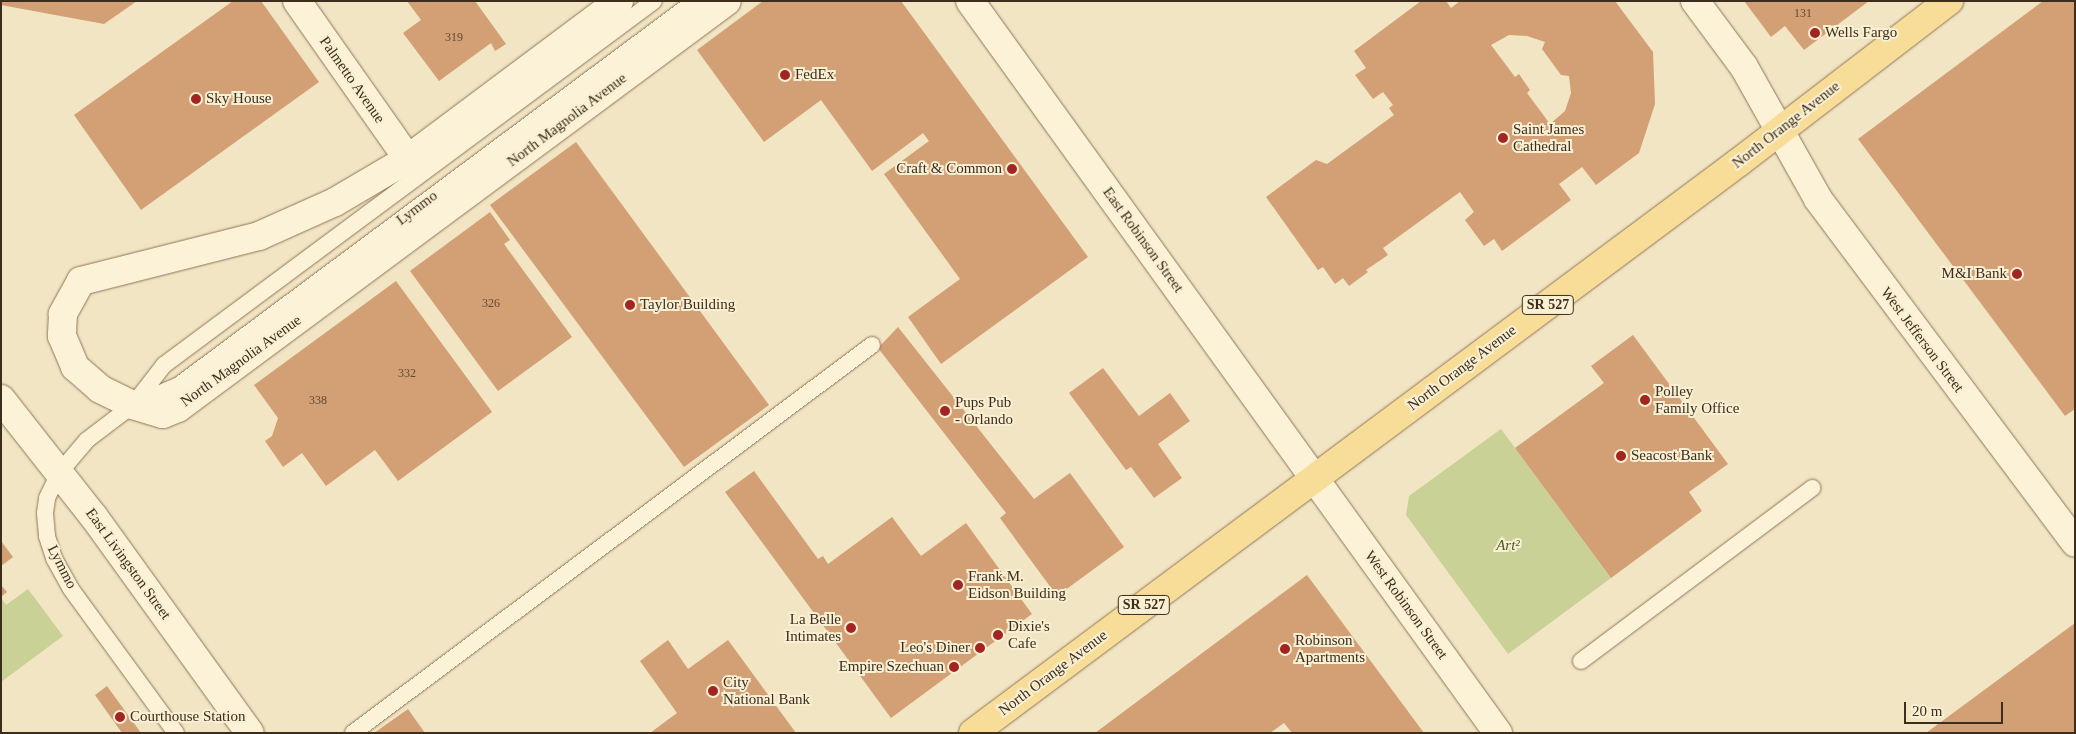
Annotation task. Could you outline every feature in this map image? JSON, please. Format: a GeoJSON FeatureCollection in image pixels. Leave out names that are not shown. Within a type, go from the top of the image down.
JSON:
{"type":"FeatureCollection","features":[{"type":"Feature","properties":{"kind":"main road","name":"North Orange Avenue"},"geometry":{"type":"LineString","coordinates":[[973,733],[1949,1]]}},
{"type":"Feature","properties":{"kind":"street","name":"Palmetto Avenue"},"geometry":{"type":"LineString","coordinates":[[297,1],[408,159]]}},
{"type":"Feature","properties":{"kind":"street","name":"North Magnolia Avenue"},"geometry":{"type":"LineString","coordinates":[[619,1],[408,159],[335,202],[259,236],[81,281],[63,314],[62,336],[67,352],[75,367],[90,382],[133,405],[162,414],[178,408],[727,1]]}},
{"type":"Feature","properties":{"kind":"street","name":"East Robinson Street"},"geometry":{"type":"LineString","coordinates":[[970,1],[1315,478]]}},
{"type":"Feature","properties":{"kind":"street","name":"West Jefferson Street"},"geometry":{"type":"LineString","coordinates":[[1695,1],[1744,67],[1818,199],[2075,542]]}},
{"type":"Feature","properties":{"kind":"street","name":"East Livingston Street"},"geometry":{"type":"LineString","coordinates":[[1,398],[59,473],[250,733]]}},
{"type":"Feature","properties":{"kind":"street","name":"West Robinson Street"},"geometry":{"type":"LineString","coordinates":[[1315,478],[1498,733]]}},
{"type":"Feature","properties":{"kind":"lane","name":"Lymmo"},"geometry":{"type":"LineString","coordinates":[[133,405],[164,365],[654,1]]}},
{"type":"Feature","properties":{"kind":"lane","name":"Lymmo"},"geometry":{"type":"LineString","coordinates":[[176,733],[71,589],[54,558],[47,536],[45,513],[47,498],[59,473],[87,440],[133,405],[179,385],[695,1]]}},
{"type":"Feature","properties":{"kind":"lane"},"geometry":{"type":"LineString","coordinates":[[353,733],[872,345]]}},
{"type":"Feature","properties":{"kind":"lane"},"geometry":{"type":"LineString","coordinates":[[1581,661],[1812,488]]}},
{"type":"Feature","properties":{"kind":"green space","name":"Art²"},"geometry":{"type":"Polygon","coordinates":[[[1501,429],[1611,578],[1508,654],[1406,515],[1409,496],[1501,429]]]}},
{"type":"Feature","properties":{"kind":"green space"},"geometry":{"type":"Polygon","coordinates":[[[28,589],[63,636],[1,682],[1,597],[6,605],[28,589]]]}},
{"type":"Feature","properties":{"kind":"building"},"geometry":{"type":"Polygon","coordinates":[[[1,1],[137,1],[104,24],[1,5],[1,1]]]}},
{"type":"Feature","properties":{"kind":"building","name":"Sky House"},"geometry":{"type":"Polygon","coordinates":[[[233,1],[261,1],[319,82],[141,210],[74,115],[233,1]]]}},
{"type":"Feature","properties":{"kind":"building"},"geometry":{"type":"Polygon","coordinates":[[[407,1],[475,1],[506,44],[495,51],[491,43],[439,81],[403,33],[421,20],[407,1]]]}},
{"type":"Feature","properties":{"kind":"building"},"geometry":{"type":"Polygon","coordinates":[[[763,1],[901,1],[1088,257],[941,364],[908,317],[960,279],[884,174],[929,141],[923,133],[872,171],[821,100],[764,142],[697,50],[763,1]]]}},
{"type":"Feature","properties":{"kind":"building","name":"Saint James Cathedral"},"geometry":{"type":"Polygon","coordinates":[[[1421,1],[1446,1],[1451,8],[1460,1],[1615,1],[1653,52],[1655,104],[1639,153],[1596,185],[1582,167],[1559,184],[1571,200],[1502,251],[1494,239],[1484,246],[1465,220],[1474,212],[1460,192],[1383,248],[1388,255],[1366,270],[1368,272],[1349,286],[1343,278],[1335,284],[1323,267],[1318,270],[1266,197],[1316,160],[1327,164],[1394,115],[1389,108],[1393,105],[1383,92],[1373,99],[1355,75],[1366,68],[1354,51],[1421,1]],[[1509,35],[1491,45],[1515,77],[1519,74],[1530,90],[1527,93],[1550,124],[1565,111],[1571,93],[1569,76],[1561,75],[1542,49],[1545,42],[1527,36],[1509,35]]]}},
{"type":"Feature","properties":{"kind":"building"},"geometry":{"type":"Polygon","coordinates":[[[1744,1],[1869,1],[1804,50],[1785,26],[1771,37],[1744,1]]]}},
{"type":"Feature","properties":{"kind":"building","name":"M&I Bank"},"geometry":{"type":"Polygon","coordinates":[[[2043,1],[2075,1],[2075,409],[2065,416],[1858,139],[2043,1]]]}},
{"type":"Feature","properties":{"kind":"building","name":"Taylor Building"},"geometry":{"type":"Polygon","coordinates":[[[576,142],[769,405],[684,467],[490,205],[576,142]]]}},
{"type":"Feature","properties":{"kind":"building"},"geometry":{"type":"Polygon","coordinates":[[[490,212],[510,240],[504,244],[572,337],[498,391],[410,271],[490,212]]]}},
{"type":"Feature","properties":{"kind":"building"},"geometry":{"type":"Polygon","coordinates":[[[396,281],[492,412],[398,481],[375,450],[326,486],[302,453],[283,467],[265,441],[272,436],[278,418],[254,385],[396,281]]]}},
{"type":"Feature","properties":{"kind":"building","name":"Pups Pub - Orlando"},"geometry":{"type":"Polygon","coordinates":[[[898,327],[1034,499],[1070,473],[1124,547],[1057,596],[1000,518],[1006,513],[878,348],[898,327]]]}},
{"type":"Feature","properties":{"kind":"building","name":"Seacost Bank"},"geometry":{"type":"Polygon","coordinates":[[[1633,335],[1728,464],[1689,492],[1702,511],[1611,578],[1515,448],[1604,383],[1591,366],[1633,335]]]}},
{"type":"Feature","properties":{"kind":"building"},"geometry":{"type":"Polygon","coordinates":[[[1103,368],[1139,416],[1170,393],[1190,421],[1158,444],[1182,478],[1154,498],[1131,467],[1126,470],[1069,393],[1103,368]]]}},
{"type":"Feature","properties":{"kind":"building"},"geometry":{"type":"Polygon","coordinates":[[[754,471],[818,559],[823,556],[828,564],[892,517],[921,556],[966,523],[1032,614],[891,718],[725,492],[754,471]]]}},
{"type":"Feature","properties":{"kind":"building"},"geometry":{"type":"Polygon","coordinates":[[[1,541],[13,557],[1,566],[1,541]]]}},
{"type":"Feature","properties":{"kind":"building","name":"Robinson Apartments"},"geometry":{"type":"Polygon","coordinates":[[[1307,575],[1424,733],[1292,733],[1284,723],[1270,733],[1095,733],[1307,575]]]}},
{"type":"Feature","properties":{"kind":"building"},"geometry":{"type":"Polygon","coordinates":[[[1,585],[7,592],[1,597],[1,585]]]}},
{"type":"Feature","properties":{"kind":"building"},"geometry":{"type":"Polygon","coordinates":[[[2075,623],[2075,733],[1926,733],[2075,623]]]}},
{"type":"Feature","properties":{"kind":"building","name":"City National Bank"},"geometry":{"type":"Polygon","coordinates":[[[668,640],[688,669],[728,640],[796,733],[650,733],[677,713],[640,661],[668,640]]]}},
{"type":"Feature","properties":{"kind":"building"},"geometry":{"type":"Polygon","coordinates":[[[107,686],[141,733],[122,733],[95,695],[107,686]]]}},
{"type":"Feature","properties":{"kind":"building"},"geometry":{"type":"Polygon","coordinates":[[[408,709],[425,733],[374,733],[408,709]]]}},
{"type":"Feature","properties":{"kind":"place","name":"Wells Fargo"},"geometry":{"type":"Point","coordinates":[1815,33]}},
{"type":"Feature","properties":{"kind":"place","name":"FedEx"},"geometry":{"type":"Point","coordinates":[785,75]}},
{"type":"Feature","properties":{"kind":"place","name":"Sky House"},"geometry":{"type":"Point","coordinates":[196,99]}},
{"type":"Feature","properties":{"kind":"place","name":"Saint James Cathedral"},"geometry":{"type":"Point","coordinates":[1503,138]}},
{"type":"Feature","properties":{"kind":"place","name":"Craft & Common"},"geometry":{"type":"Point","coordinates":[1012,169]}},
{"type":"Feature","properties":{"kind":"place","name":"M&I Bank"},"geometry":{"type":"Point","coordinates":[2017,274]}},
{"type":"Feature","properties":{"kind":"place","name":"Taylor Building"},"geometry":{"type":"Point","coordinates":[630,305]}},
{"type":"Feature","properties":{"kind":"place","name":"Polley Family Office"},"geometry":{"type":"Point","coordinates":[1645,400]}},
{"type":"Feature","properties":{"kind":"place","name":"Pups Pub - Orlando"},"geometry":{"type":"Point","coordinates":[945,411]}},
{"type":"Feature","properties":{"kind":"place","name":"Seacost Bank"},"geometry":{"type":"Point","coordinates":[1621,456]}},
{"type":"Feature","properties":{"kind":"place","name":"Frank M. Eidson Building"},"geometry":{"type":"Point","coordinates":[958,585]}},
{"type":"Feature","properties":{"kind":"place","name":"La Belle Intimates"},"geometry":{"type":"Point","coordinates":[851,628]}},
{"type":"Feature","properties":{"kind":"place","name":"Dixie's Cafe"},"geometry":{"type":"Point","coordinates":[998,635]}},
{"type":"Feature","properties":{"kind":"place","name":"Leo's Diner"},"geometry":{"type":"Point","coordinates":[980,648]}},
{"type":"Feature","properties":{"kind":"place","name":"Robinson Apartments"},"geometry":{"type":"Point","coordinates":[1285,649]}},
{"type":"Feature","properties":{"kind":"place","name":"Empire Szechuan"},"geometry":{"type":"Point","coordinates":[954,667]}},
{"type":"Feature","properties":{"kind":"place","name":"City National Bank"},"geometry":{"type":"Point","coordinates":[713,691]}},
{"type":"Feature","properties":{"kind":"place","name":"Courthouse Station"},"geometry":{"type":"Point","coordinates":[120,717]}}]}
